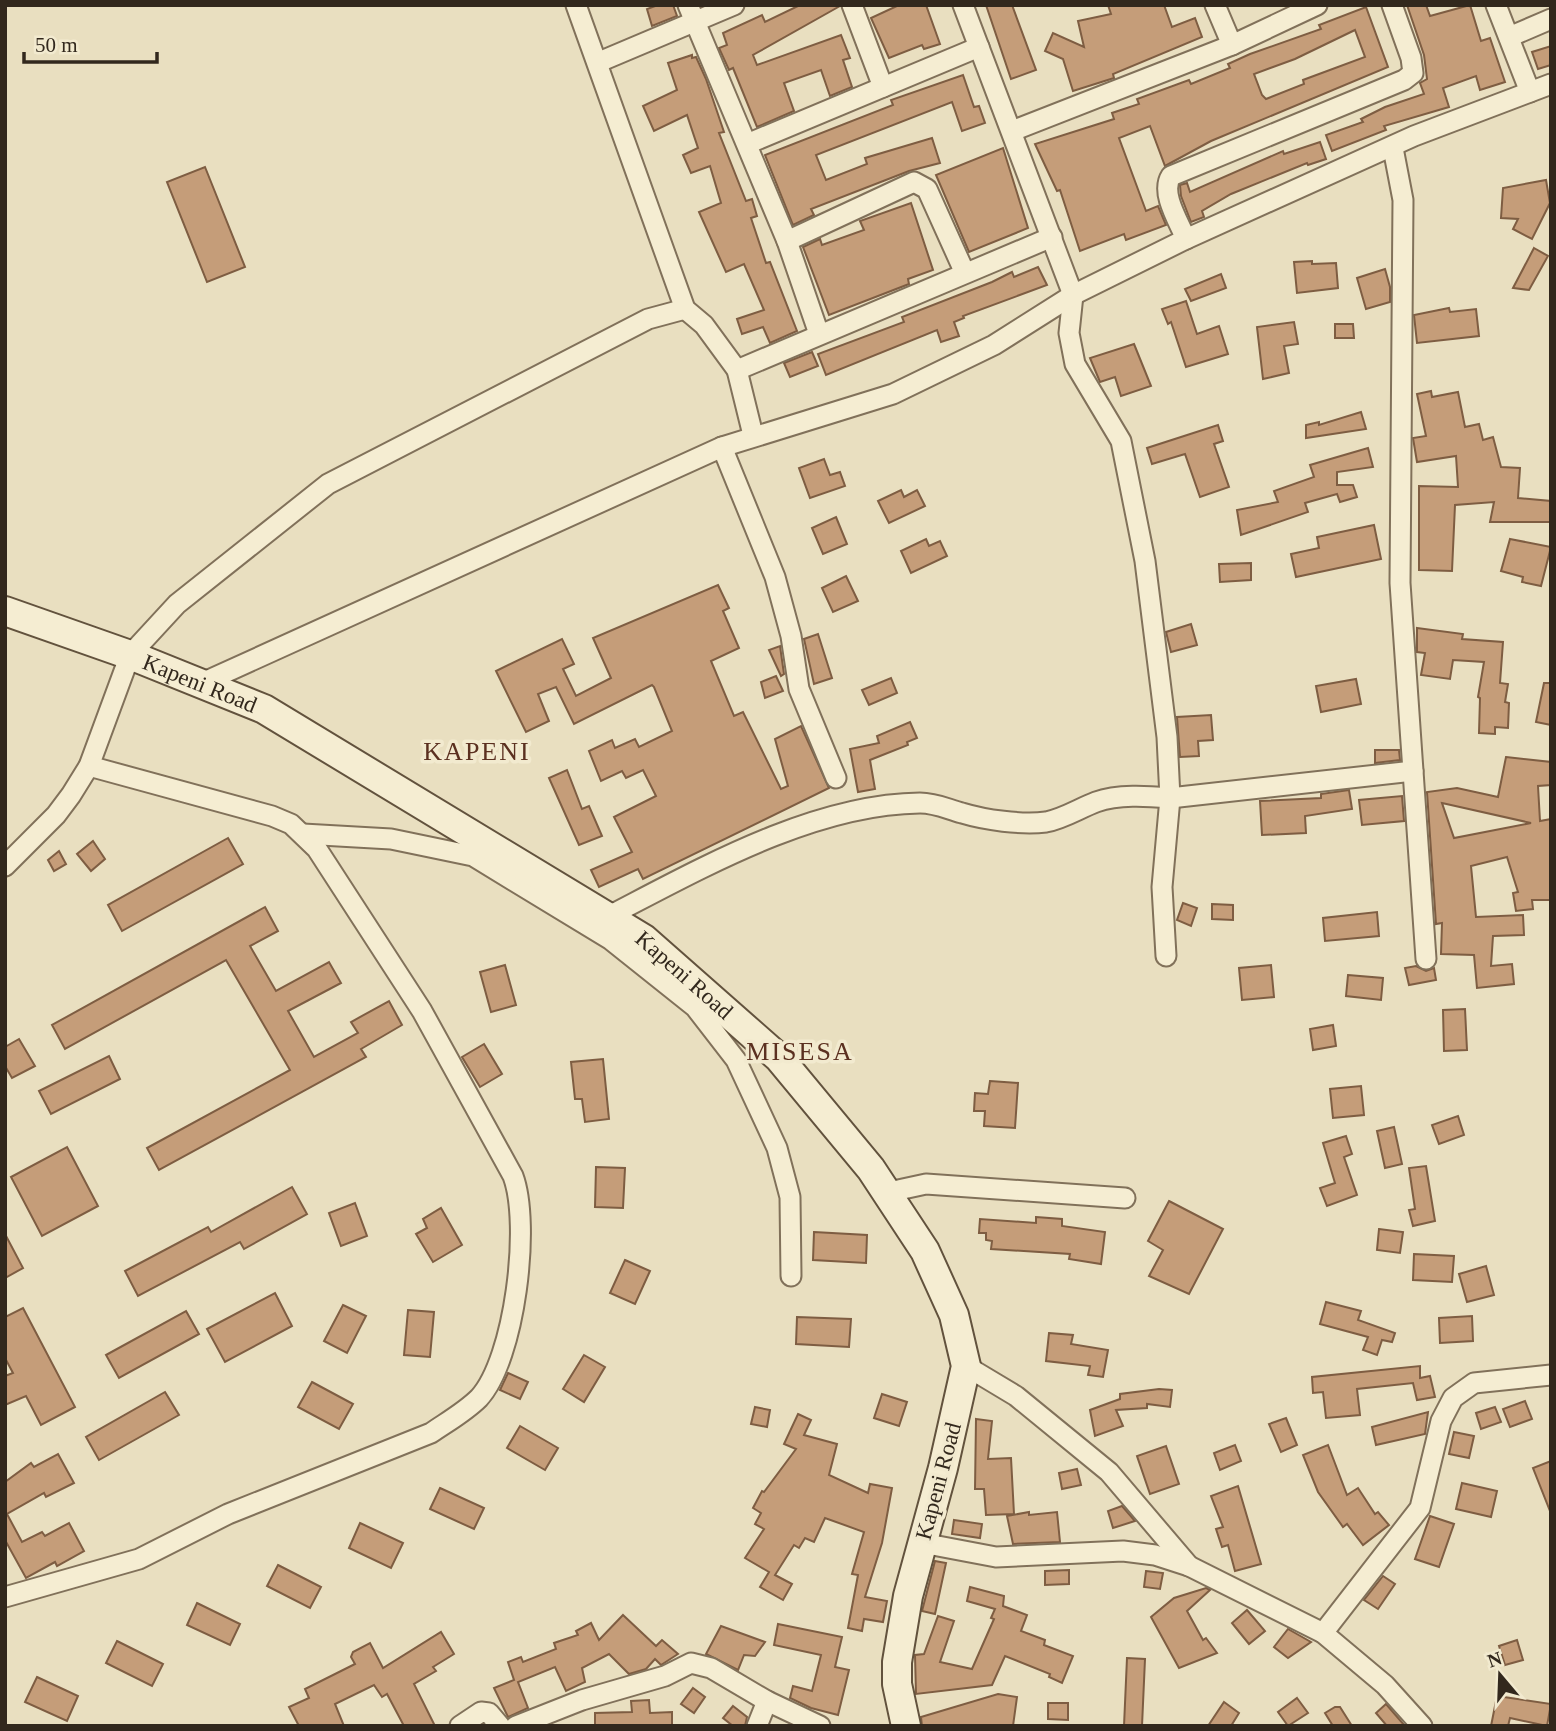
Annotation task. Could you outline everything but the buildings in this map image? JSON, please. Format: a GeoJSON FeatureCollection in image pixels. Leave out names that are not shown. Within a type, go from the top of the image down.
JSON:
{"type":"FeatureCollection","features":[{"type":"Feature","properties":{"kind":"main road","name":"Kapeni Road"},"geometry":{"type":"LineString","coordinates":[[5,611],[130,655],[264,709],[644,939],[779,1058],[889,1192],[925,1251],[947,1298],[954,1315],[966,1366],[908,1596],[896,1671],[906,1726]]}},
{"type":"Feature","properties":{"kind":"street"},"geometry":{"type":"LineString","coordinates":[[576,5],[685,309],[704,325],[737,370],[753,435]]}},
{"type":"Feature","properties":{"kind":"street"},"geometry":{"type":"LineString","coordinates":[[598,62],[691,13],[734,5]]}},
{"type":"Feature","properties":{"kind":"street"},"geometry":{"type":"LineString","coordinates":[[852,5],[883,87]]}},
{"type":"Feature","properties":{"kind":"street"},"geometry":{"type":"LineString","coordinates":[[963,5],[1073,295],[1069,332],[1075,364],[1121,441],[1140,520],[1162,692],[1170,798],[1163,887],[1166,956]]}},
{"type":"Feature","properties":{"kind":"street"},"geometry":{"type":"LineString","coordinates":[[1215,5],[1232,45]]}},
{"type":"Feature","properties":{"kind":"street"},"geometry":{"type":"LineString","coordinates":[[1012,131],[1232,45],[1317,5]]}},
{"type":"Feature","properties":{"kind":"street"},"geometry":{"type":"LineString","coordinates":[[1186,239],[1167,192],[1166,183],[1171,176],[1405,80],[1413,73],[1411,58],[1392,5]]}},
{"type":"Feature","properties":{"kind":"street"},"geometry":{"type":"LineString","coordinates":[[1496,5],[1530,92]]}},
{"type":"Feature","properties":{"kind":"street"},"geometry":{"type":"LineString","coordinates":[[691,13],[787,241],[820,334]]}},
{"type":"Feature","properties":{"kind":"street"},"geometry":{"type":"LineString","coordinates":[[1509,37],[1551,19]]}},
{"type":"Feature","properties":{"kind":"street"},"geometry":{"type":"LineString","coordinates":[[747,144],[979,47]]}},
{"type":"Feature","properties":{"kind":"street"},"geometry":{"type":"LineString","coordinates":[[200,684],[722,447],[753,435],[894,394],[994,345],[1073,295],[1186,239],[1444,123],[1551,84]]}},
{"type":"Feature","properties":{"kind":"street"},"geometry":{"type":"LineString","coordinates":[[1392,148],[1403,200],[1400,583],[1426,959]]}},
{"type":"Feature","properties":{"kind":"street"},"geometry":{"type":"LineString","coordinates":[[787,241],[914,182],[927,188],[964,271]]}},
{"type":"Feature","properties":{"kind":"street"},"geometry":{"type":"LineString","coordinates":[[737,370],[964,271],[1052,237]]}},
{"type":"Feature","properties":{"kind":"street"},"geometry":{"type":"LineString","coordinates":[[5,866],[56,815],[89,766],[130,655],[177,604],[328,484],[648,319],[685,309]]}},
{"type":"Feature","properties":{"kind":"street"},"geometry":{"type":"LineString","coordinates":[[722,447],[775,577],[791,636],[799,689],[836,778]]}},
{"type":"Feature","properties":{"kind":"street"},"geometry":{"type":"LineString","coordinates":[[5,1597],[139,1559],[228,1514],[431,1433],[480,1396],[494,1371],[514,1310],[522,1225],[519,1192],[422,1011],[317,849],[303,834],[272,816],[89,766]]}},
{"type":"Feature","properties":{"kind":"street"},"geometry":{"type":"LineString","coordinates":[[607,917],[699,870],[803,826],[881,806],[930,804],[963,814],[1013,821],[1048,822],[1100,801],[1146,796],[1170,798],[1413,771]]}},
{"type":"Feature","properties":{"kind":"street"},"geometry":{"type":"LineString","coordinates":[[303,834],[391,839],[472,856],[611,940],[695,1007],[736,1060],[778,1148],[790,1197],[790,1276]]}},
{"type":"Feature","properties":{"kind":"street"},"geometry":{"type":"LineString","coordinates":[[889,1192],[926,1184],[1125,1198]]}},
{"type":"Feature","properties":{"kind":"street"},"geometry":{"type":"LineString","coordinates":[[966,1366],[1016,1396],[1109,1472],[1189,1566]]}},
{"type":"Feature","properties":{"kind":"street"},"geometry":{"type":"LineString","coordinates":[[1323,1633],[1419,1508],[1441,1421],[1453,1398],[1474,1383],[1551,1375]]}},
{"type":"Feature","properties":{"kind":"street"},"geometry":{"type":"LineString","coordinates":[[922,1543],[996,1557],[1124,1551],[1155,1555],[1189,1566],[1323,1633],[1385,1685],[1422,1726]]}},
{"type":"Feature","properties":{"kind":"street"},"geometry":{"type":"LineString","coordinates":[[516,1726],[582,1700],[665,1676],[691,1663],[711,1668],[766,1701],[820,1726]]}},
{"type":"Feature","properties":{"kind":"street"},"geometry":{"type":"LineString","coordinates":[[757,1726],[766,1701]]}},
{"type":"Feature","properties":{"kind":"street"},"geometry":{"type":"LineString","coordinates":[[460,1726],[485,1712],[492,1715],[500,1726]]}},
{"type":"Feature","properties":{"kind":"district","name":"KAPENI"},"geometry":{"type":"Point","coordinates":[477,751]}},
{"type":"Feature","properties":{"kind":"district","name":"MISESA"},"geometry":{"type":"Point","coordinates":[800,1051]}}]}
